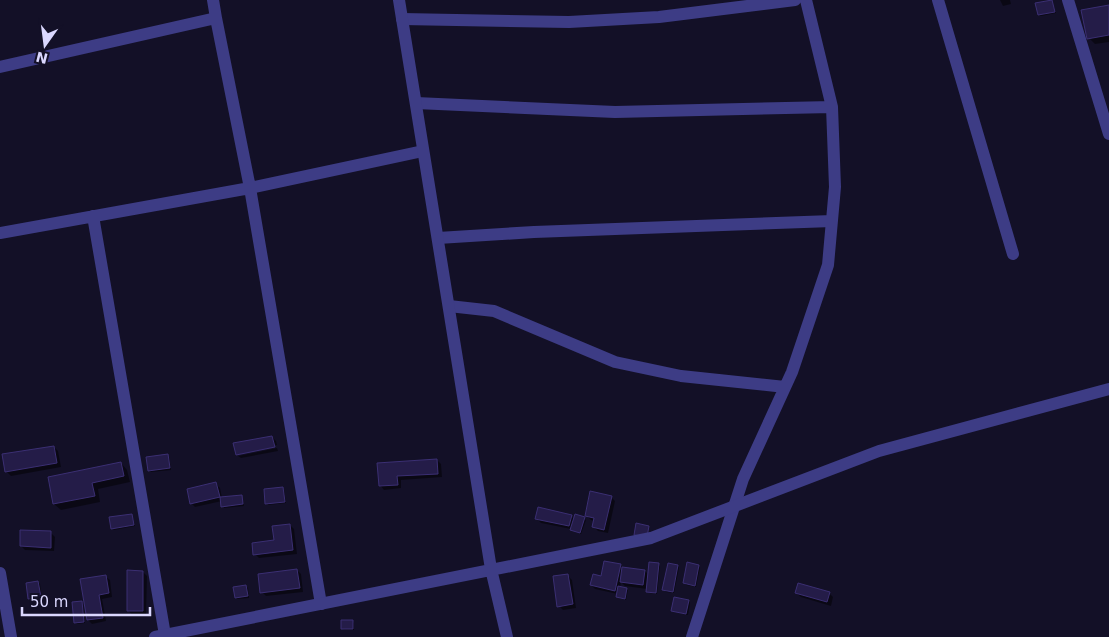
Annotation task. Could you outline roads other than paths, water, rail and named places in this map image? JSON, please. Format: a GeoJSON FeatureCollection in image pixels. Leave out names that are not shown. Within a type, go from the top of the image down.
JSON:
{"type":"FeatureCollection","features":[{"type":"Feature","properties":{"kind":"street"},"geometry":{"type":"LineString","coordinates":[[213,0],[250,188],[321,604]]}},
{"type":"Feature","properties":{"kind":"street"},"geometry":{"type":"LineString","coordinates":[[399,0],[491,569],[508,637]]}},
{"type":"Feature","properties":{"kind":"street"},"geometry":{"type":"LineString","coordinates":[[402,19],[569,22],[659,17],[795,0]]}},
{"type":"Feature","properties":{"kind":"street"},"geometry":{"type":"LineString","coordinates":[[692,637],[733,506],[743,479],[792,372],[828,265],[835,187],[832,107],[806,0]]}},
{"type":"Feature","properties":{"kind":"street"},"geometry":{"type":"LineString","coordinates":[[938,0],[1013,254]]}},
{"type":"Feature","properties":{"kind":"street"},"geometry":{"type":"LineString","coordinates":[[1068,0],[1109,134]]}},
{"type":"Feature","properties":{"kind":"street"},"geometry":{"type":"LineString","coordinates":[[0,67],[216,18]]}},
{"type":"Feature","properties":{"kind":"street"},"geometry":{"type":"LineString","coordinates":[[416,103],[615,112],[832,107]]}},
{"type":"Feature","properties":{"kind":"street"},"geometry":{"type":"LineString","coordinates":[[0,233],[250,188],[424,151]]}},
{"type":"Feature","properties":{"kind":"street"},"geometry":{"type":"LineString","coordinates":[[93,216],[160,636],[651,538],[879,451],[1109,390]]}},
{"type":"Feature","properties":{"kind":"street"},"geometry":{"type":"LineString","coordinates":[[438,238],[534,232],[832,221]]}},
{"type":"Feature","properties":{"kind":"street"},"geometry":{"type":"LineString","coordinates":[[449,306],[494,311],[615,362],[681,376],[785,386]]}},
{"type":"Feature","properties":{"kind":"street"},"geometry":{"type":"LineString","coordinates":[[0,574],[11,637]]}}]}
